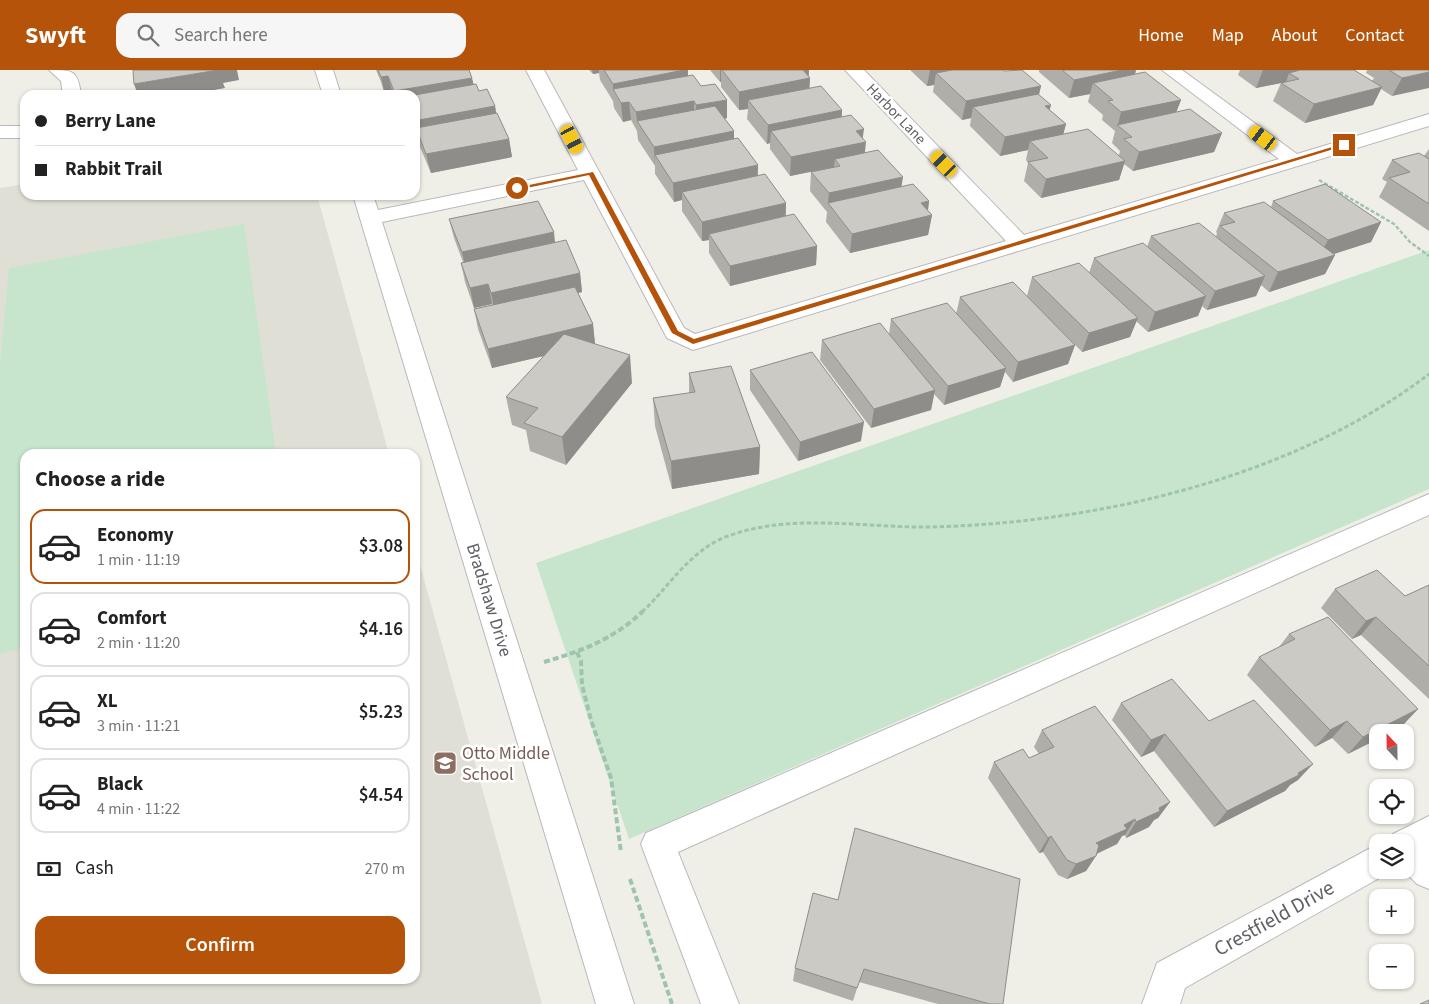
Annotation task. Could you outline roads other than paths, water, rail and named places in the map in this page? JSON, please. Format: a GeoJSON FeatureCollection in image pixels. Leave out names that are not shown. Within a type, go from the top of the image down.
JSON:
{"type":"FeatureCollection","features":[{"type":"Feature","properties":{"kind":"street"},"geometry":{"type":"LineString","coordinates":[[58,70],[70,79],[71,90]]}},
{"type":"Feature","properties":{"kind":"street"},"geometry":{"type":"LineString","coordinates":[[324,70],[330,90]]}},
{"type":"Feature","properties":{"kind":"street"},"geometry":{"type":"LineString","coordinates":[[535,70],[675,333],[693,342],[1429,120]]}},
{"type":"Feature","properties":{"kind":"street","name":"Harbor Lane"},"geometry":{"type":"LineString","coordinates":[[854,70],[1021,244]]}},
{"type":"Feature","properties":{"kind":"street"},"geometry":{"type":"LineString","coordinates":[[1171,70],[1294,161]]}},
{"type":"Feature","properties":{"kind":"street"},"geometry":{"type":"LineString","coordinates":[[0,132],[20,132]]}},
{"type":"Feature","properties":{"kind":"street"},"geometry":{"type":"LineString","coordinates":[[420,198],[591,173]]}},
{"type":"Feature","properties":{"kind":"street"},"geometry":{"type":"LineString","coordinates":[[366,206],[407,200]]}},
{"type":"Feature","properties":{"kind":"street","name":"Bradshaw Drive"},"geometry":{"type":"LineString","coordinates":[[366,206],[614,1004]]}},
{"type":"Feature","properties":{"kind":"street"},"geometry":{"type":"LineString","coordinates":[[720,1004],[658,844],[1429,504]]}},
{"type":"Feature","properties":{"kind":"street"},"geometry":{"type":"LineString","coordinates":[[1414,841],[1429,832]]}},
{"type":"Feature","properties":{"kind":"street"},"geometry":{"type":"LineString","coordinates":[[1414,856],[1429,872]]}},
{"type":"Feature","properties":{"kind":"street","name":"Crestfield Drive"},"geometry":{"type":"LineString","coordinates":[[1166,990],[1369,866]]}},
{"type":"Feature","properties":{"kind":"place","name":"Otto Middle School"},"geometry":{"type":"Point","coordinates":[445,763]}}]}
